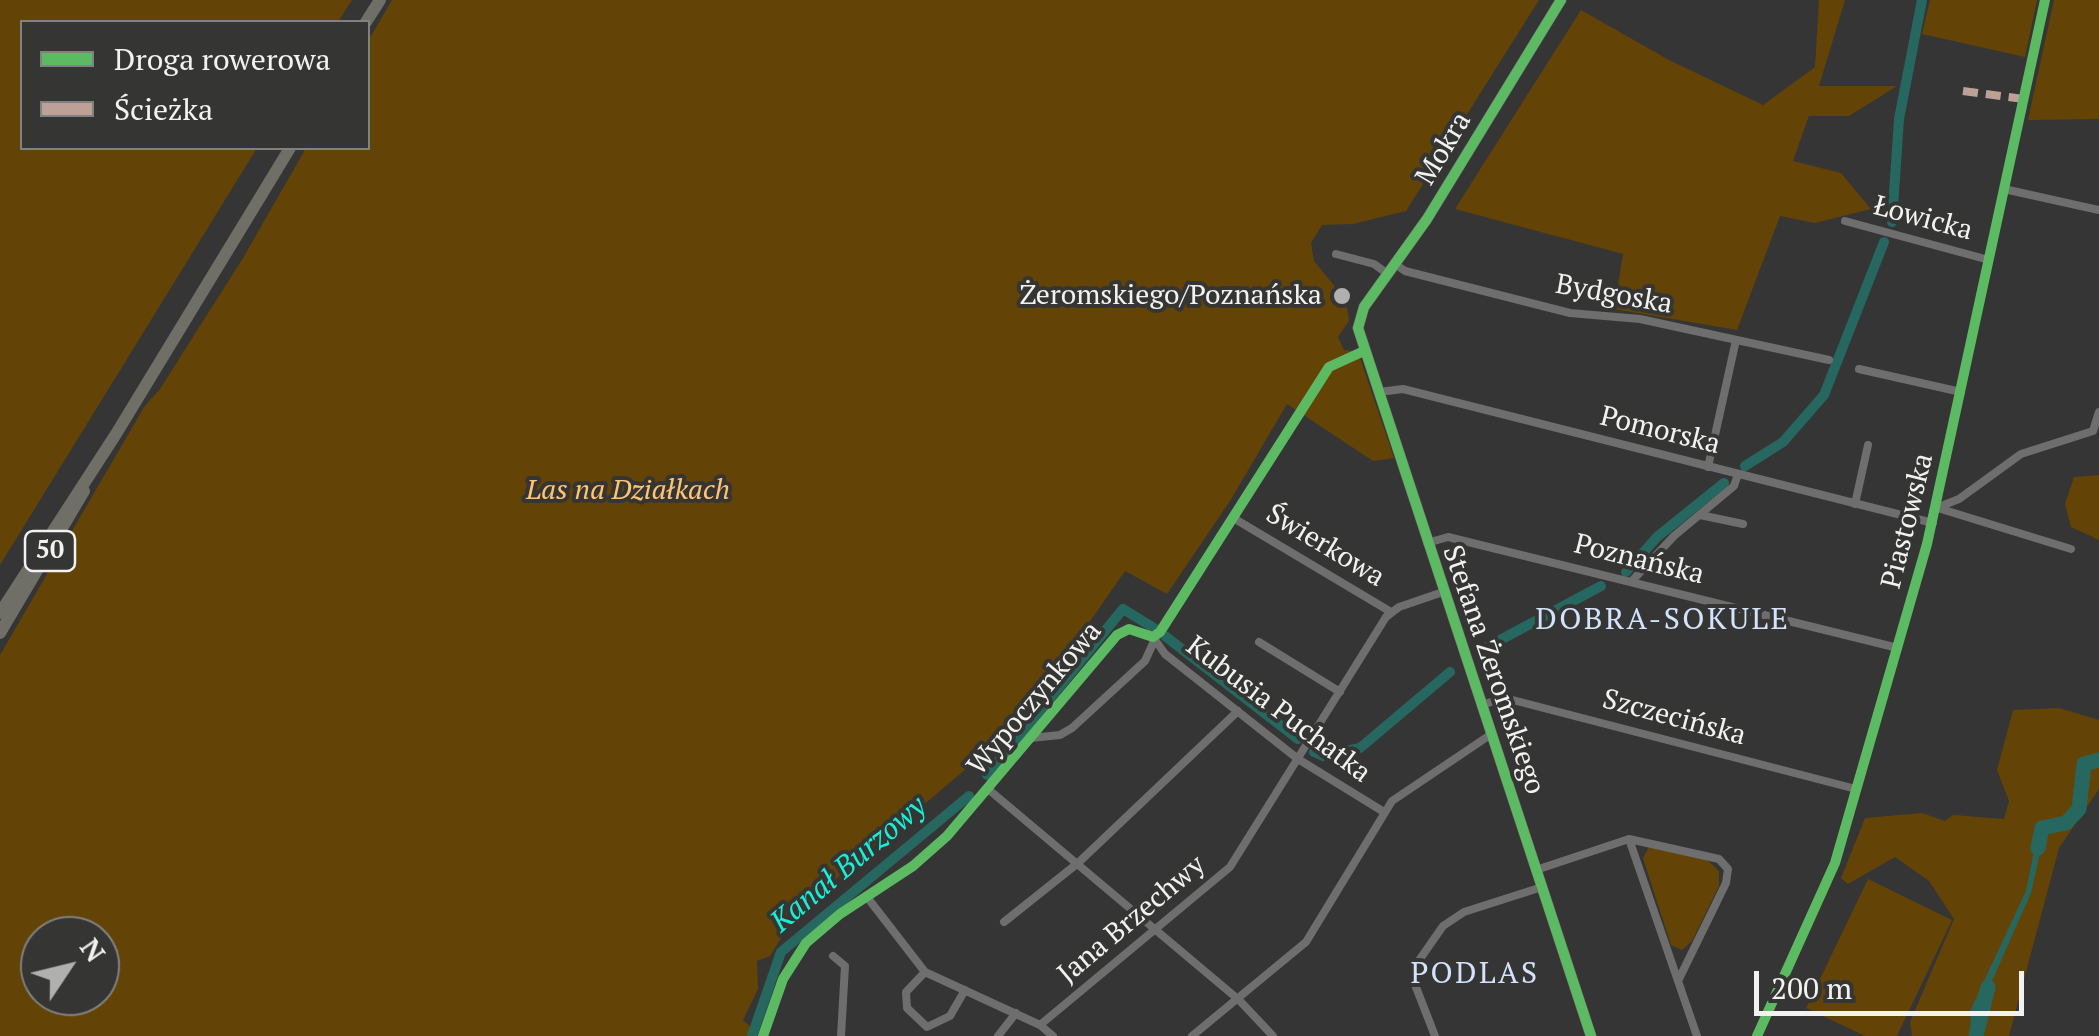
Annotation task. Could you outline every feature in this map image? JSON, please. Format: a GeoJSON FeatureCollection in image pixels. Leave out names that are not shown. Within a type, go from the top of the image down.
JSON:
{"type":"FeatureCollection","features":[{"type":"Feature","properties":{"kind":"main road","name":"50"},"geometry":{"type":"LineString","coordinates":[[0,613],[96,466],[289,150]]}},
{"type":"Feature","properties":{"kind":"main road","name":"50"},"geometry":{"type":"LineString","coordinates":[[0,633],[79,504],[96,466]]}},
{"type":"Feature","properties":{"kind":"street","name":"Mokra"},"geometry":{"type":"LineString","coordinates":[[1359,316],[1561,0]]}},
{"type":"Feature","properties":{"kind":"street","name":"Piastowska"},"geometry":{"type":"LineString","coordinates":[[1757,1036],[1822,896],[1898,648],[1936,508],[2046,0]]}},
{"type":"Feature","properties":{"kind":"street"},"geometry":{"type":"LineString","coordinates":[[2004,189],[2099,210]]}},
{"type":"Feature","properties":{"kind":"street","name":"Łowicka"},"geometry":{"type":"LineString","coordinates":[[1844,221],[1989,260]]}},
{"type":"Feature","properties":{"kind":"street","name":"Bydgoska"},"geometry":{"type":"LineString","coordinates":[[1336,254],[1570,312],[1640,319],[1829,360]]}},
{"type":"Feature","properties":{"kind":"street","name":"Stefana Żeromskiego"},"geometry":{"type":"LineString","coordinates":[[1359,316],[1376,393],[1591,1036]]}},
{"type":"Feature","properties":{"kind":"street"},"geometry":{"type":"LineString","coordinates":[[1708,467],[1736,340]]}},
{"type":"Feature","properties":{"kind":"street","name":"Wypoczynkowa"},"geometry":{"type":"LineString","coordinates":[[1152,636],[1165,626],[1236,519],[1329,368],[1364,352]]}},
{"type":"Feature","properties":{"kind":"street"},"geometry":{"type":"LineString","coordinates":[[1860,369],[1962,392]]}},
{"type":"Feature","properties":{"kind":"street","name":"Pomorska"},"geometry":{"type":"LineString","coordinates":[[1376,393],[1403,389],[1932,523]]}},
{"type":"Feature","properties":{"kind":"street"},"geometry":{"type":"LineString","coordinates":[[1936,508],[1959,498],[2021,454],[2096,433],[2099,412]]}},
{"type":"Feature","properties":{"kind":"street"},"geometry":{"type":"LineString","coordinates":[[1855,504],[1868,445]]}},
{"type":"Feature","properties":{"kind":"street"},"geometry":{"type":"LineString","coordinates":[[1631,582],[1661,548],[1734,486],[1738,474]]}},
{"type":"Feature","properties":{"kind":"street"},"geometry":{"type":"LineString","coordinates":[[1936,508],[2071,549]]}},
{"type":"Feature","properties":{"kind":"street"},"geometry":{"type":"LineString","coordinates":[[1700,515],[1742,524]]}},
{"type":"Feature","properties":{"kind":"street","name":"Świerkowa"},"geometry":{"type":"LineString","coordinates":[[1236,519],[1391,612]]}},
{"type":"Feature","properties":{"kind":"street","name":"Poznańska"},"geometry":{"type":"LineString","coordinates":[[1427,543],[1448,538],[1898,648]]}},
{"type":"Feature","properties":{"kind":"street"},"geometry":{"type":"LineString","coordinates":[[1391,612],[1442,592]]}},
{"type":"Feature","properties":{"kind":"street","name":"Jana Brzechwy"},"geometry":{"type":"LineString","coordinates":[[1040,1025],[1230,867],[1391,612]]}},
{"type":"Feature","properties":{"kind":"street","name":"Wypoczynkowa"},"geometry":{"type":"LineString","coordinates":[[763,1036],[783,979],[806,943],[938,845],[1117,635],[1129,629],[1152,636]]}},
{"type":"Feature","properties":{"kind":"street","name":"Wypoczynkowa"},"geometry":{"type":"LineString","coordinates":[[1031,738],[1060,735],[1072,728],[1145,661],[1154,648],[1152,636]]}},
{"type":"Feature","properties":{"kind":"street","name":"Kubusia Puchatka"},"geometry":{"type":"LineString","coordinates":[[1152,636],[1165,654],[1298,759],[1384,812]]}},
{"type":"Feature","properties":{"kind":"street"},"geometry":{"type":"LineString","coordinates":[[1258,642],[1340,692]]}},
{"type":"Feature","properties":{"kind":"street","name":"Szczecińska"},"geometry":{"type":"LineString","coordinates":[[1481,706],[1511,699],[1856,790]]}},
{"type":"Feature","properties":{"kind":"street"},"geometry":{"type":"LineString","coordinates":[[1004,922],[1078,863],[1238,710]]}},
{"type":"Feature","properties":{"kind":"street"},"geometry":{"type":"LineString","coordinates":[[1192,1036],[1306,942],[1384,812],[1460,751],[1490,735]]}},
{"type":"Feature","properties":{"kind":"street"},"geometry":{"type":"LineString","coordinates":[[988,789],[1239,1000],[1273,1036]]}},
{"type":"Feature","properties":{"kind":"street"},"geometry":{"type":"LineString","coordinates":[[1536,870],[1629,839],[1719,859],[1728,869],[1726,883],[1678,981]]}},
{"type":"Feature","properties":{"kind":"street"},"geometry":{"type":"LineString","coordinates":[[1629,839],[1698,1036]]}},
{"type":"Feature","properties":{"kind":"street"},"geometry":{"type":"LineString","coordinates":[[1434,1036],[1414,982],[1420,959],[1443,926],[1464,912],[1542,887]]}},
{"type":"Feature","properties":{"kind":"street"},"geometry":{"type":"LineString","coordinates":[[868,897],[925,972],[1016,1013],[1054,1036]]}},
{"type":"Feature","properties":{"kind":"street"},"geometry":{"type":"LineString","coordinates":[[832,956],[845,966],[841,1036]]}},
{"type":"Feature","properties":{"kind":"street"},"geometry":{"type":"LineString","coordinates":[[925,972],[906,992],[907,1008],[927,1026],[950,1016],[964,990]]}},
{"type":"Feature","properties":{"kind":"street"},"geometry":{"type":"LineString","coordinates":[[998,1036],[1016,1013]]}},
{"type":"Feature","properties":{"kind":"green space"},"geometry":{"type":"Polygon","coordinates":[[[0,0],[352,0],[339,20],[20,20],[20,150],[256,150],[0,565],[0,0]]]}},
{"type":"Feature","properties":{"kind":"green space","name":"Las na Działkach"},"geometry":{"type":"Polygon","coordinates":[[[392,0],[1539,0],[1406,211],[1353,224],[1322,225],[1311,243],[1314,261],[1346,300],[1349,321],[1338,337],[1344,350],[1358,352],[1394,458],[1373,461],[1287,404],[1230,501],[1167,594],[1125,571],[1075,643],[973,763],[797,912],[770,956],[757,961],[758,989],[743,1020],[751,1027],[748,1036],[0,1036],[0,655],[144,407],[160,389],[243,258],[305,150],[370,150],[370,38],[392,0]]]}},
{"type":"Feature","properties":{"kind":"green space"},"geometry":{"type":"Polygon","coordinates":[[[1819,0],[1845,0],[1819,86],[1897,86],[1849,116],[1809,116],[1793,161],[1841,173],[1871,209],[1815,223],[1780,216],[1737,330],[1614,309],[1623,254],[1455,209],[1581,10],[1669,60],[1763,105],[1815,67],[1819,0]]]}},
{"type":"Feature","properties":{"kind":"green space"},"geometry":{"type":"Polygon","coordinates":[[[1930,0],[2037,0],[2025,57],[1922,34],[1930,0]]]}},
{"type":"Feature","properties":{"kind":"green space"},"geometry":{"type":"Polygon","coordinates":[[[2054,0],[2099,0],[2099,119],[2028,120],[2054,0]]]}},
{"type":"Feature","properties":{"kind":"green space"},"geometry":{"type":"Polygon","coordinates":[[[2099,475],[2099,540],[2071,527],[2065,504],[2074,477],[2099,475]]]}},
{"type":"Feature","properties":{"kind":"green space"},"geometry":{"type":"Polygon","coordinates":[[[2059,708],[2099,720],[2099,789],[2059,848],[2009,1036],[1912,1036],[1910,1022],[1954,919],[1929,881],[1895,857],[1848,884],[1841,878],[1865,818],[1922,813],[1945,821],[1953,815],[2004,819],[2009,801],[1997,770],[2013,710],[2059,708]]]}},
{"type":"Feature","properties":{"kind":"green space"},"geometry":{"type":"Polygon","coordinates":[[[1649,847],[1706,859],[1719,871],[1719,886],[1692,941],[1682,950],[1671,945],[1643,858],[1649,847]]]}},
{"type":"Feature","properties":{"kind":"green space"},"geometry":{"type":"Polygon","coordinates":[[[1868,879],[1952,920],[1897,1036],[1865,1036],[1806,1008],[1868,879]]]}},
{"type":"Feature","properties":{"kind":"shaded area"},"geometry":{"type":"Polygon","coordinates":[[[2046,826],[2031,893],[1979,1010],[1978,1036],[1970,1036],[1971,1009],[2026,891],[2038,830],[2046,826]]]}},
{"type":"Feature","properties":{"kind":"waterway","name":"Kanał Burzowy"},"geometry":{"type":"LineString","coordinates":[[1892,222],[1899,119],[1922,0]]}},
{"type":"Feature","properties":{"kind":"waterway","name":"Kanał Burzowy"},"geometry":{"type":"LineString","coordinates":[[1745,466],[1783,442],[1824,395],[1884,242]]}},
{"type":"Feature","properties":{"kind":"waterway","name":"Kanał Burzowy"},"geometry":{"type":"LineString","coordinates":[[1626,572],[1657,537],[1724,483]]}},
{"type":"Feature","properties":{"kind":"waterway","name":"Kanał Burzowy"},"geometry":{"type":"LineString","coordinates":[[1487,647],[1601,586]]}},
{"type":"Feature","properties":{"kind":"waterway","name":"Kanał Burzowy"},"geometry":{"type":"LineString","coordinates":[[987,775],[1123,609],[1154,628]]}},
{"type":"Feature","properties":{"kind":"waterway","name":"Kanał Burzowy"},"geometry":{"type":"LineString","coordinates":[[1165,636],[1298,739]]}},
{"type":"Feature","properties":{"kind":"waterway","name":"Kanał Burzowy"},"geometry":{"type":"LineString","coordinates":[[1314,752],[1323,756],[1360,748],[1450,672]]}},
{"type":"Feature","properties":{"kind":"waterway"},"geometry":{"type":"LineString","coordinates":[[2038,848],[2042,828],[2066,823],[2079,809],[2084,764],[2099,760]]}},
{"type":"Feature","properties":{"kind":"waterway","name":"Kanał Burzowy"},"geometry":{"type":"LineString","coordinates":[[752,1036],[781,952],[969,796]]}},
{"type":"Feature","properties":{"kind":"waterway"},"geometry":{"type":"LineString","coordinates":[[1976,1036],[1988,987]]}},
{"type":"Feature","properties":{"kind":"marked path"},"geometry":{"type":"LineString","coordinates":[[1963,91],[2024,99]]}},
{"type":"Feature","properties":{"kind":"cycle path"},"geometry":{"type":"LineString","coordinates":[[1561,0],[1427,219],[1364,307],[1358,328],[1591,1036]]}},
{"type":"Feature","properties":{"kind":"cycle path"},"geometry":{"type":"LineString","coordinates":[[1757,1036],[1835,863],[1927,544],[2045,0]]}},
{"type":"Feature","properties":{"kind":"cycle path"},"geometry":{"type":"LineString","coordinates":[[763,1036],[783,979],[806,943],[840,914],[913,866],[947,836],[1117,635],[1129,629],[1153,637],[1160,632],[1329,367],[1364,351]]}},
{"type":"Feature","properties":{"kind":"place","name":"Żeromskiego/Poznańska"},"geometry":{"type":"Point","coordinates":[1342,296]}},
{"type":"Feature","properties":{"kind":"district","name":"DOBRA-SOKULE"},"geometry":{"type":"Point","coordinates":[1663,620]}},
{"type":"Feature","properties":{"kind":"district","name":"PODLAS"},"geometry":{"type":"Point","coordinates":[1475,974]}}]}
